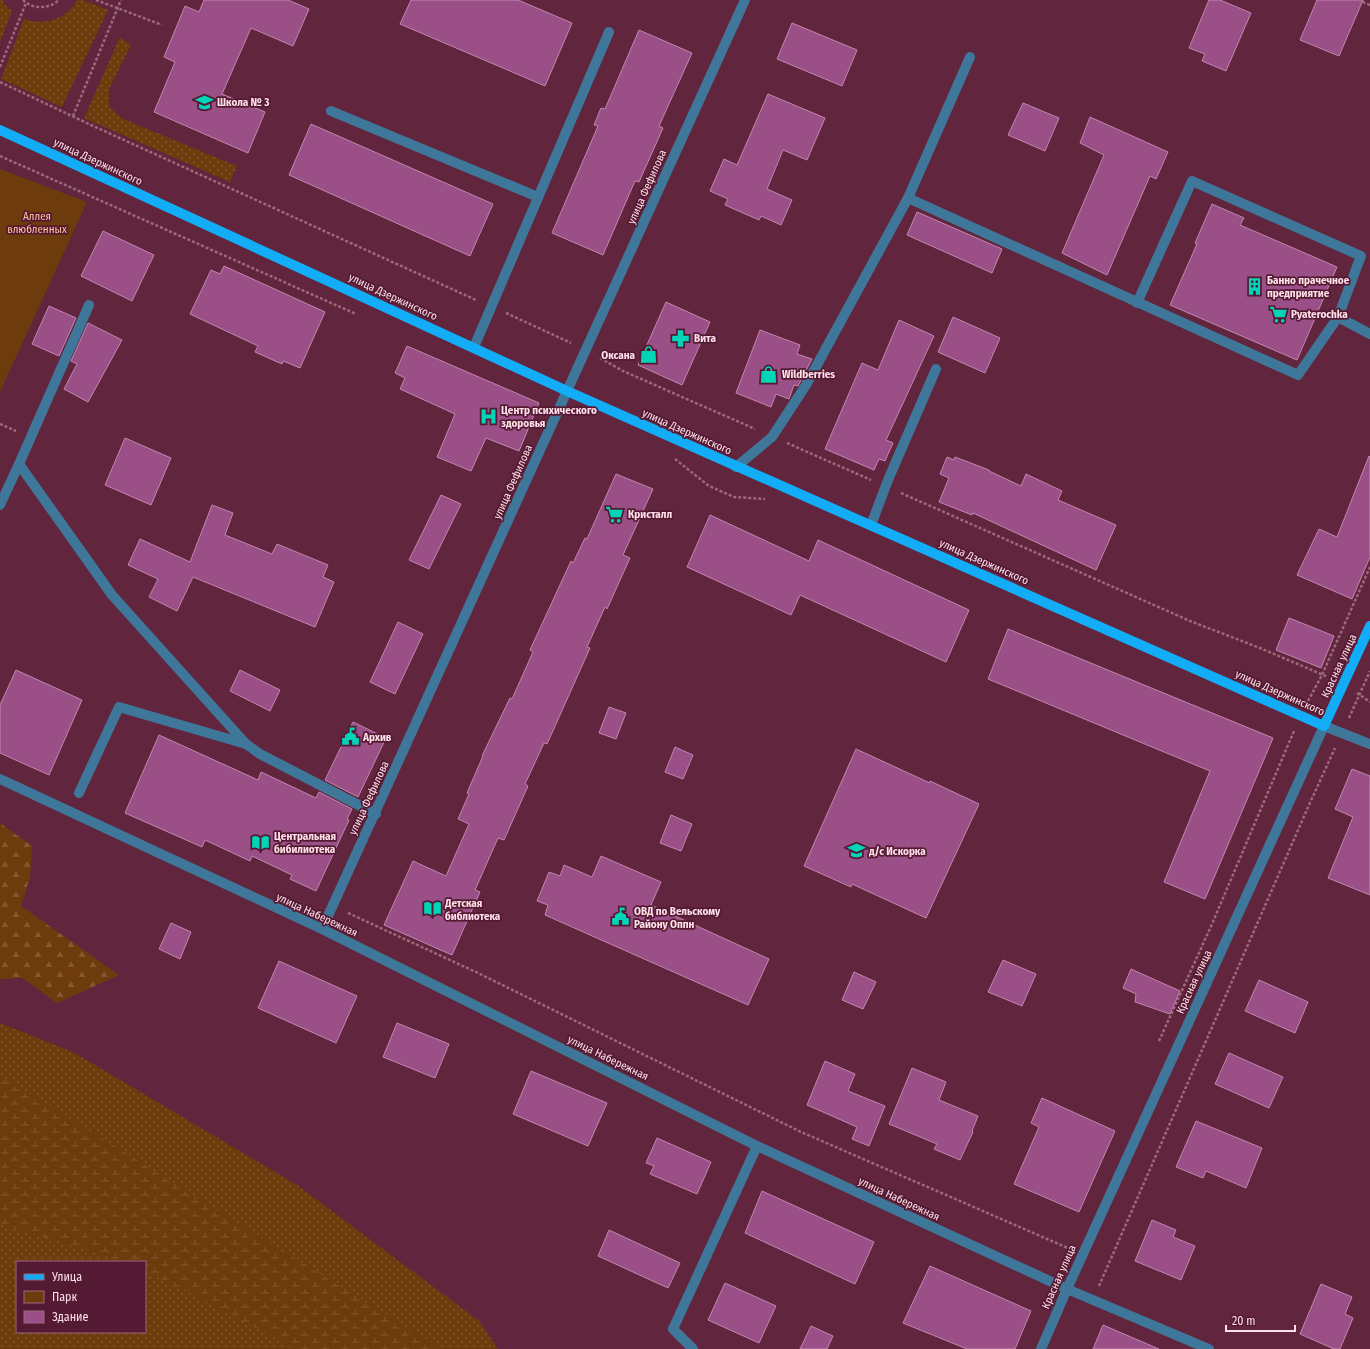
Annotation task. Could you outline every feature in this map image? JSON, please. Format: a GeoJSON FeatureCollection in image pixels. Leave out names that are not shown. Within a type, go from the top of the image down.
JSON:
{"type":"FeatureCollection","features":[{"type":"Feature","properties":{"kind":"main road","name":"улица Дзержинского"},"geometry":{"type":"LineString","coordinates":[[0,130],[567,391],[1324,726]]}},
{"type":"Feature","properties":{"kind":"main road","name":"Красная улица"},"geometry":{"type":"LineString","coordinates":[[1324,726],[1370,627]]}},
{"type":"Feature","properties":{"kind":"street","name":"улица Фефилова"},"geometry":{"type":"LineString","coordinates":[[322,929],[376,814],[745,0]]}},
{"type":"Feature","properties":{"kind":"street"},"geometry":{"type":"LineString","coordinates":[[474,347],[609,32]]}},
{"type":"Feature","properties":{"kind":"street"},"geometry":{"type":"LineString","coordinates":[[736,467],[772,437],[806,385],[908,198],[970,57]]}},
{"type":"Feature","properties":{"kind":"street"},"geometry":{"type":"LineString","coordinates":[[331,111],[538,197]]}},
{"type":"Feature","properties":{"kind":"street"},"geometry":{"type":"LineString","coordinates":[[908,198],[1137,303],[1298,375],[1338,317],[1361,256],[1192,180],[1137,303]]}},
{"type":"Feature","properties":{"kind":"street"},"geometry":{"type":"LineString","coordinates":[[0,505],[89,305]]}},
{"type":"Feature","properties":{"kind":"street"},"geometry":{"type":"LineString","coordinates":[[1338,317],[1370,334]]}},
{"type":"Feature","properties":{"kind":"street"},"geometry":{"type":"LineString","coordinates":[[871,525],[885,486],[936,369]]}},
{"type":"Feature","properties":{"kind":"street"},"geometry":{"type":"LineString","coordinates":[[19,464],[112,595],[246,744],[260,754],[376,814]]}},
{"type":"Feature","properties":{"kind":"street"},"geometry":{"type":"LineString","coordinates":[[79,793],[119,707],[246,744]]}},
{"type":"Feature","properties":{"kind":"street","name":"улица Дзержинского"},"geometry":{"type":"LineString","coordinates":[[1324,726],[1370,744]]}},
{"type":"Feature","properties":{"kind":"street","name":"Красная улица"},"geometry":{"type":"LineString","coordinates":[[1041,1349],[1324,726]]}},
{"type":"Feature","properties":{"kind":"street","name":"улица Набережная"},"geometry":{"type":"LineString","coordinates":[[0,779],[322,929],[758,1146],[1067,1289],[1209,1349]]}},
{"type":"Feature","properties":{"kind":"street"},"geometry":{"type":"LineString","coordinates":[[692,1349],[673,1329],[758,1146]]}},
{"type":"Feature","properties":{"kind":"path"},"geometry":{"type":"LineString","coordinates":[[23,0],[26,4],[37,7],[46,7],[55,4],[59,0]]}},
{"type":"Feature","properties":{"kind":"path"},"geometry":{"type":"LineString","coordinates":[[96,0],[162,26]]}},
{"type":"Feature","properties":{"kind":"path"},"geometry":{"type":"LineString","coordinates":[[73,116],[121,0]]}},
{"type":"Feature","properties":{"kind":"path"},"geometry":{"type":"LineString","coordinates":[[1358,0],[1370,5]]}},
{"type":"Feature","properties":{"kind":"path"},"geometry":{"type":"LineString","coordinates":[[0,67],[26,4]]}},
{"type":"Feature","properties":{"kind":"path"},"geometry":{"type":"LineString","coordinates":[[0,82],[586,350],[623,371],[1190,621],[1260,648],[1343,684],[1370,702]]}},
{"type":"Feature","properties":{"kind":"path"},"geometry":{"type":"LineString","coordinates":[[1157,1048],[1212,924],[1300,715],[1322,675],[1370,567]]}},
{"type":"Feature","properties":{"kind":"path"},"geometry":{"type":"LineString","coordinates":[[1093,1300],[1309,805],[1370,671]]}},
{"type":"Feature","properties":{"kind":"path"},"geometry":{"type":"LineString","coordinates":[[333,906],[491,979],[800,1132],[1070,1248]]}},
{"type":"Feature","properties":{"kind":"green space"},"geometry":{"type":"Polygon","coordinates":[[[0,0],[3,0],[4,4],[12,11],[0,42],[0,0]]]}},
{"type":"Feature","properties":{"kind":"green space"},"geometry":{"type":"Polygon","coordinates":[[[77,0],[83,0],[108,10],[62,107],[1,79],[24,19],[39,22],[54,20],[67,12],[77,0]]]}},
{"type":"Feature","properties":{"kind":"green space"},"geometry":{"type":"Polygon","coordinates":[[[120,37],[131,45],[109,89],[109,107],[123,119],[237,166],[230,182],[84,118],[120,37]]]}},
{"type":"Feature","properties":{"kind":"green space","name":"Аллея влюбленных"},"geometry":{"type":"Polygon","coordinates":[[[0,169],[87,202],[0,392],[0,169]]]}},
{"type":"Feature","properties":{"kind":"green space"},"geometry":{"type":"Polygon","coordinates":[[[0,823],[32,846],[30,877],[21,906],[119,975],[57,1003],[23,978],[0,980],[0,823]]]}},
{"type":"Feature","properties":{"kind":"green space"},"geometry":{"type":"Polygon","coordinates":[[[0,1023],[73,1052],[297,1185],[479,1321],[498,1349],[0,1349],[0,1023]]]}},
{"type":"Feature","properties":{"kind":"green space"},"geometry":{"type":"Polygon","coordinates":[[[0,1075],[442,1349],[296,1349],[146,1271],[146,1261],[124,1261],[0,1224],[0,1075]]]}},
{"type":"Feature","properties":{"kind":"building"},"geometry":{"type":"Polygon","coordinates":[[[204,0],[288,0],[309,9],[293,46],[251,28],[222,94],[265,112],[248,153],[154,112],[175,62],[164,57],[185,6],[199,12],[204,0]]]}},
{"type":"Feature","properties":{"kind":"building"},"geometry":{"type":"Polygon","coordinates":[[[411,0],[518,0],[572,23],[545,86],[400,24],[411,0]]]}},
{"type":"Feature","properties":{"kind":"building"},"geometry":{"type":"Polygon","coordinates":[[[1209,0],[1220,0],[1251,13],[1226,71],[1202,61],[1205,54],[1189,48],[1209,0]]]}},
{"type":"Feature","properties":{"kind":"building"},"geometry":{"type":"Polygon","coordinates":[[[1317,0],[1363,0],[1339,56],[1300,40],[1317,0]]]}},
{"type":"Feature","properties":{"kind":"building"},"geometry":{"type":"Polygon","coordinates":[[[792,23],[857,50],[842,86],[777,59],[792,23]]]}},
{"type":"Feature","properties":{"kind":"building"},"geometry":{"type":"Polygon","coordinates":[[[639,30],[692,53],[659,126],[663,128],[639,182],[635,181],[603,255],[552,233],[598,126],[594,125],[601,108],[605,109],[639,30]]]}},
{"type":"Feature","properties":{"kind":"building"},"geometry":{"type":"Polygon","coordinates":[[[768,94],[825,118],[807,160],[783,150],[767,189],[792,200],[781,225],[761,216],[759,220],[725,205],[728,199],[710,191],[724,159],[737,165],[768,94]]]}},
{"type":"Feature","properties":{"kind":"building"},"geometry":{"type":"Polygon","coordinates":[[[1023,103],[1059,118],[1045,151],[1008,135],[1023,103]]]}},
{"type":"Feature","properties":{"kind":"building"},"geometry":{"type":"Polygon","coordinates":[[[1090,117],[1168,152],[1156,179],[1150,176],[1107,275],[1062,253],[1104,155],[1080,143],[1090,117]]]}},
{"type":"Feature","properties":{"kind":"building"},"geometry":{"type":"Polygon","coordinates":[[[311,124],[493,204],[470,256],[289,175],[311,124]]]}},
{"type":"Feature","properties":{"kind":"building","name":"Банно прачечное предприятие"},"geometry":{"type":"Polygon","coordinates":[[[1212,204],[1244,218],[1240,225],[1337,267],[1297,360],[1170,305],[1197,244],[1195,243],[1212,204]]]}},
{"type":"Feature","properties":{"kind":"building"},"geometry":{"type":"Polygon","coordinates":[[[917,212],[1002,249],[992,273],[907,235],[917,212]]]}},
{"type":"Feature","properties":{"kind":"building"},"geometry":{"type":"Polygon","coordinates":[[[103,231],[154,255],[132,301],[81,276],[103,231]]]}},
{"type":"Feature","properties":{"kind":"building"},"geometry":{"type":"Polygon","coordinates":[[[224,266],[325,312],[300,368],[283,361],[282,364],[255,352],[258,346],[190,314],[211,270],[220,274],[224,266]]]}},
{"type":"Feature","properties":{"kind":"building"},"geometry":{"type":"Polygon","coordinates":[[[666,302],[710,322],[682,385],[638,365],[666,302]]]}},
{"type":"Feature","properties":{"kind":"building"},"geometry":{"type":"Polygon","coordinates":[[[49,306],[76,318],[59,356],[32,344],[49,306]]]}},
{"type":"Feature","properties":{"kind":"building"},"geometry":{"type":"Polygon","coordinates":[[[953,317],[1000,338],[985,373],[938,352],[953,317]]]}},
{"type":"Feature","properties":{"kind":"building"},"geometry":{"type":"Polygon","coordinates":[[[899,320],[934,336],[886,440],[893,443],[885,461],[879,459],[874,470],[825,449],[862,363],[878,370],[899,320]]]}},
{"type":"Feature","properties":{"kind":"building"},"geometry":{"type":"Polygon","coordinates":[[[88,323],[122,340],[88,402],[64,389],[77,364],[71,361],[88,323]]]}},
{"type":"Feature","properties":{"kind":"building"},"geometry":{"type":"Polygon","coordinates":[[[760,330],[800,345],[797,354],[812,359],[798,386],[794,385],[789,399],[776,394],[771,407],[736,393],[760,330]]]}},
{"type":"Feature","properties":{"kind":"building"},"geometry":{"type":"Polygon","coordinates":[[[407,346],[539,403],[519,451],[486,438],[471,471],[437,457],[455,414],[400,389],[405,378],[395,373],[407,346]]]}},
{"type":"Feature","properties":{"kind":"building"},"geometry":{"type":"Polygon","coordinates":[[[125,438],[171,458],[151,505],[105,485],[125,438]]]}},
{"type":"Feature","properties":{"kind":"building"},"geometry":{"type":"Polygon","coordinates":[[[1369,456],[1370,557],[1352,599],[1297,575],[1319,529],[1337,537],[1369,456]]]}},
{"type":"Feature","properties":{"kind":"building"},"geometry":{"type":"Polygon","coordinates":[[[947,457],[954,460],[955,457],[989,470],[1021,486],[1026,474],[1062,491],[1058,500],[1116,525],[1096,570],[973,513],[972,515],[939,502],[949,478],[940,474],[947,457]]]}},
{"type":"Feature","properties":{"kind":"building"},"geometry":{"type":"Polygon","coordinates":[[[616,474],[653,489],[623,555],[630,558],[607,609],[605,607],[587,647],[590,648],[547,744],[544,743],[525,784],[528,786],[504,840],[498,838],[475,890],[480,892],[452,955],[384,925],[413,861],[446,876],[469,824],[458,819],[469,794],[467,793],[482,756],[510,698],[512,699],[533,652],[530,650],[571,561],[573,563],[585,538],[587,539],[616,474]]]}},
{"type":"Feature","properties":{"kind":"building"},"geometry":{"type":"Polygon","coordinates":[[[441,495],[461,504],[429,569],[409,560],[441,495]]]}},
{"type":"Feature","properties":{"kind":"building"},"geometry":{"type":"Polygon","coordinates":[[[212,505],[233,513],[225,535],[272,554],[277,544],[328,565],[323,577],[334,582],[315,627],[193,577],[177,611],[149,597],[158,579],[128,565],[140,539],[190,562],[212,505]]]}},
{"type":"Feature","properties":{"kind":"building"},"geometry":{"type":"Polygon","coordinates":[[[710,515],[809,561],[818,540],[969,610],[946,662],[800,595],[791,615],[687,567],[710,515]]]}},
{"type":"Feature","properties":{"kind":"building"},"geometry":{"type":"Polygon","coordinates":[[[1289,618],[1334,636],[1321,668],[1276,650],[1289,618]]]}},
{"type":"Feature","properties":{"kind":"building"},"geometry":{"type":"Polygon","coordinates":[[[398,622],[423,634],[395,694],[370,682],[398,622]]]}},
{"type":"Feature","properties":{"kind":"building"},"geometry":{"type":"Polygon","coordinates":[[[1008,629],[1273,738],[1205,899],[1164,882],[1210,771],[988,679],[1008,629]]]}},
{"type":"Feature","properties":{"kind":"building"},"geometry":{"type":"Polygon","coordinates":[[[16,670],[82,700],[49,775],[0,753],[0,705],[16,670]]]}},
{"type":"Feature","properties":{"kind":"building"},"geometry":{"type":"Polygon","coordinates":[[[240,670],[280,690],[270,711],[230,691],[240,670]]]}},
{"type":"Feature","properties":{"kind":"building"},"geometry":{"type":"Polygon","coordinates":[[[609,707],[626,713],[616,739],[599,733],[609,707]]]}},
{"type":"Feature","properties":{"kind":"building"},"geometry":{"type":"Polygon","coordinates":[[[353,722],[386,738],[358,797],[325,780],[353,722]]]}},
{"type":"Feature","properties":{"kind":"building"},"geometry":{"type":"Polygon","coordinates":[[[159,735],[258,780],[261,772],[316,798],[319,792],[352,809],[347,819],[349,820],[316,891],[290,879],[292,875],[252,856],[250,861],[205,840],[202,847],[125,813],[159,735]]]}},
{"type":"Feature","properties":{"kind":"building"},"geometry":{"type":"Polygon","coordinates":[[[675,747],[693,755],[683,779],[665,772],[675,747]]]}},
{"type":"Feature","properties":{"kind":"building"},"geometry":{"type":"Polygon","coordinates":[[[856,749],[979,804],[926,918],[852,884],[851,887],[804,866],[856,749]]]}},
{"type":"Feature","properties":{"kind":"building"},"geometry":{"type":"Polygon","coordinates":[[[1352,769],[1370,776],[1370,895],[1328,878],[1353,817],[1335,809],[1352,769]]]}},
{"type":"Feature","properties":{"kind":"building"},"geometry":{"type":"Polygon","coordinates":[[[671,815],[692,824],[681,851],[660,843],[671,815]]]}},
{"type":"Feature","properties":{"kind":"building"},"geometry":{"type":"Polygon","coordinates":[[[601,856],[661,882],[651,905],[769,959],[748,1005],[545,915],[548,905],[537,901],[549,872],[560,876],[564,865],[592,877],[601,856]]]}},
{"type":"Feature","properties":{"kind":"building"},"geometry":{"type":"Polygon","coordinates":[[[171,923],[191,932],[180,959],[159,949],[171,923]]]}},
{"type":"Feature","properties":{"kind":"building"},"geometry":{"type":"Polygon","coordinates":[[[1003,960],[1036,974],[1022,1006],[988,992],[1003,960]]]}},
{"type":"Feature","properties":{"kind":"building"},"geometry":{"type":"Polygon","coordinates":[[[279,961],[357,996],[336,1043],[258,1008],[279,961]]]}},
{"type":"Feature","properties":{"kind":"building"},"geometry":{"type":"Polygon","coordinates":[[[1131,969],[1180,991],[1170,1014],[1135,1002],[1136,994],[1123,988],[1131,969]]]}},
{"type":"Feature","properties":{"kind":"building"},"geometry":{"type":"Polygon","coordinates":[[[854,972],[876,982],[863,1009],[842,1000],[854,972]]]}},
{"type":"Feature","properties":{"kind":"building"},"geometry":{"type":"Polygon","coordinates":[[[1259,980],[1308,1002],[1295,1033],[1245,1011],[1259,980]]]}},
{"type":"Feature","properties":{"kind":"building"},"geometry":{"type":"Polygon","coordinates":[[[397,1023],[449,1044],[435,1078],[383,1057],[397,1023]]]}},
{"type":"Feature","properties":{"kind":"building"},"geometry":{"type":"Polygon","coordinates":[[[1229,1053],[1283,1077],[1269,1108],[1215,1084],[1229,1053]]]}},
{"type":"Feature","properties":{"kind":"building"},"geometry":{"type":"Polygon","coordinates":[[[825,1061],[855,1074],[848,1091],[885,1106],[869,1146],[852,1139],[857,1127],[807,1105],[825,1061]]]}},
{"type":"Feature","properties":{"kind":"building"},"geometry":{"type":"Polygon","coordinates":[[[912,1068],[946,1082],[939,1100],[978,1116],[972,1131],[973,1132],[960,1160],[934,1149],[937,1144],[889,1124],[912,1068]]]}},
{"type":"Feature","properties":{"kind":"building"},"geometry":{"type":"Polygon","coordinates":[[[531,1071],[607,1103],[588,1146],[513,1114],[531,1071]]]}},
{"type":"Feature","properties":{"kind":"building"},"geometry":{"type":"Polygon","coordinates":[[[1042,1098],[1115,1131],[1079,1212],[1014,1184],[1039,1127],[1031,1123],[1042,1098]]]}},
{"type":"Feature","properties":{"kind":"building"},"geometry":{"type":"Polygon","coordinates":[[[1196,1121],[1262,1148],[1246,1188],[1206,1171],[1203,1178],[1176,1167],[1196,1121]]]}},
{"type":"Feature","properties":{"kind":"building"},"geometry":{"type":"Polygon","coordinates":[[[657,1138],[711,1162],[697,1194],[650,1174],[654,1166],[646,1163],[657,1138]]]}},
{"type":"Feature","properties":{"kind":"building"},"geometry":{"type":"Polygon","coordinates":[[[762,1191],[874,1242],[855,1284],[745,1233],[762,1191]]]}},
{"type":"Feature","properties":{"kind":"building"},"geometry":{"type":"Polygon","coordinates":[[[1152,1220],[1176,1230],[1173,1237],[1195,1246],[1181,1280],[1135,1261],[1152,1220]]]}},
{"type":"Feature","properties":{"kind":"building"},"geometry":{"type":"Polygon","coordinates":[[[609,1230],[680,1263],[668,1288],[598,1256],[609,1230]]]}},
{"type":"Feature","properties":{"kind":"building"},"geometry":{"type":"Polygon","coordinates":[[[930,1266],[1031,1311],[1015,1349],[967,1349],[903,1323],[930,1266]]]}},
{"type":"Feature","properties":{"kind":"building"},"geometry":{"type":"Polygon","coordinates":[[[725,1283],[776,1306],[759,1343],[708,1320],[725,1283]]]}},
{"type":"Feature","properties":{"kind":"building"},"geometry":{"type":"Polygon","coordinates":[[[1321,1284],[1352,1297],[1345,1314],[1353,1318],[1340,1349],[1334,1349],[1300,1334],[1321,1284]]]}},
{"type":"Feature","properties":{"kind":"building"},"geometry":{"type":"Polygon","coordinates":[[[1103,1325],[1159,1349],[1093,1349],[1103,1325]]]}},
{"type":"Feature","properties":{"kind":"building"},"geometry":{"type":"Polygon","coordinates":[[[811,1326],[833,1336],[827,1349],[800,1349],[811,1326]]]}},
{"type":"Feature","properties":{"kind":"place","name":"Школа № 3"},"geometry":{"type":"Point","coordinates":[204,102]}},
{"type":"Feature","properties":{"kind":"place","name":"Банно прачечное предприятие"},"geometry":{"type":"Point","coordinates":[1254,286]}},
{"type":"Feature","properties":{"kind":"place","name":"Pyaterochka"},"geometry":{"type":"Point","coordinates":[1278,314]}},
{"type":"Feature","properties":{"kind":"place","name":"Вита"},"geometry":{"type":"Point","coordinates":[681,338]}},
{"type":"Feature","properties":{"kind":"place","name":"Оксана"},"geometry":{"type":"Point","coordinates":[648,355]}},
{"type":"Feature","properties":{"kind":"place","name":"Wildberries"},"geometry":{"type":"Point","coordinates":[769,374]}},
{"type":"Feature","properties":{"kind":"place","name":"Центр психического здоровья"},"geometry":{"type":"Point","coordinates":[488,416]}},
{"type":"Feature","properties":{"kind":"place","name":"Кристалл"},"geometry":{"type":"Point","coordinates":[615,514]}},
{"type":"Feature","properties":{"kind":"place","name":"Архив"},"geometry":{"type":"Point","coordinates":[350,737]}},
{"type":"Feature","properties":{"kind":"place","name":"Центральная бибилиотека"},"geometry":{"type":"Point","coordinates":[261,842]}},
{"type":"Feature","properties":{"kind":"place","name":"д/с Искорка"},"geometry":{"type":"Point","coordinates":[856,851]}},
{"type":"Feature","properties":{"kind":"place","name":"Детская библиотека"},"geometry":{"type":"Point","coordinates":[432,909]}},
{"type":"Feature","properties":{"kind":"place","name":"ОВД по Вельскому Району Оппн"},"geometry":{"type":"Point","coordinates":[621,917]}}]}
